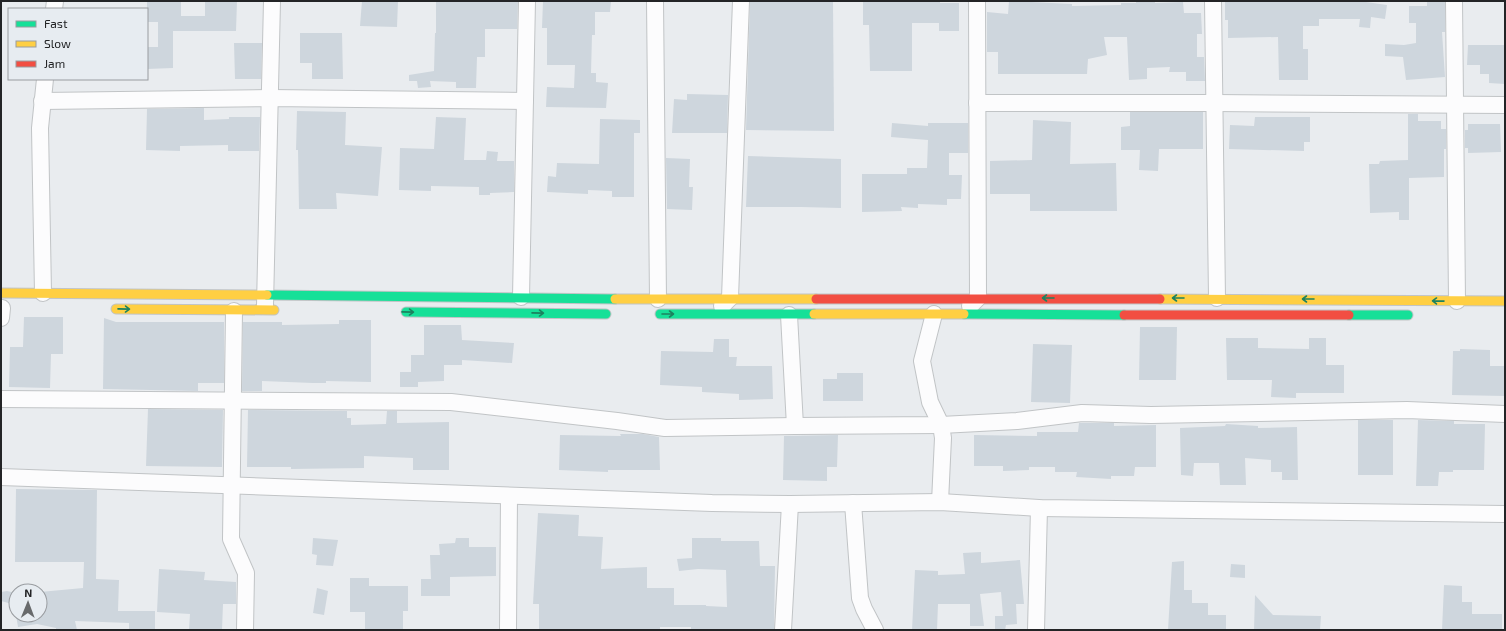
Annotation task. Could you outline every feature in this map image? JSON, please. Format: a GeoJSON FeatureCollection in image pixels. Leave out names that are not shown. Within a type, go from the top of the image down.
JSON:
{"type":"FeatureCollection","features":[{"type":"Feature","properties":{"kind":"street"},"geometry":{"type":"LineString","coordinates":[[270,305],[270,98],[272,1]]}},
{"type":"Feature","properties":{"kind":"street"},"geometry":{"type":"LineString","coordinates":[[521,297],[526,1]]}},
{"type":"Feature","properties":{"kind":"street"},"geometry":{"type":"LineString","coordinates":[[655,1],[658,299]]}},
{"type":"Feature","properties":{"kind":"street"},"geometry":{"type":"LineString","coordinates":[[713,314],[730,298],[741,1]]}},
{"type":"Feature","properties":{"kind":"street"},"geometry":{"type":"LineString","coordinates":[[961,315],[978,298],[977,1]]}},
{"type":"Feature","properties":{"kind":"street"},"geometry":{"type":"LineString","coordinates":[[1213,1],[1217,298]]}},
{"type":"Feature","properties":{"kind":"street"},"geometry":{"type":"LineString","coordinates":[[1454,1],[1457,301]]}},
{"type":"Feature","properties":{"kind":"street"},"geometry":{"type":"LineString","coordinates":[[43,293],[40,128],[45,80]]}},
{"type":"Feature","properties":{"kind":"street"},"geometry":{"type":"LineString","coordinates":[[42,101],[270,98],[525,101]]}},
{"type":"Feature","properties":{"kind":"street"},"geometry":{"type":"LineString","coordinates":[[977,103],[1505,105]]}},
{"type":"Feature","properties":{"kind":"street"},"geometry":{"type":"LineString","coordinates":[[3,307],[43,293],[270,305],[521,297],[658,299],[1217,298],[1457,301],[1505,300]]}},
{"type":"Feature","properties":{"kind":"street"},"geometry":{"type":"LineString","coordinates":[[108,309],[234,310],[270,305]]}},
{"type":"Feature","properties":{"kind":"street"},"geometry":{"type":"LineString","coordinates":[[234,310],[231,539],[246,572],[245,630]]}},
{"type":"Feature","properties":{"kind":"street"},"geometry":{"type":"LineString","coordinates":[[396,312],[613,314]]}},
{"type":"Feature","properties":{"kind":"street"},"geometry":{"type":"LineString","coordinates":[[651,314],[1419,316]]}},
{"type":"Feature","properties":{"kind":"street"},"geometry":{"type":"LineString","coordinates":[[934,314],[922,361],[930,402],[941,425],[943,438],[940,502]]}},
{"type":"Feature","properties":{"kind":"street"},"geometry":{"type":"LineString","coordinates":[[789,315],[795,426]]}},
{"type":"Feature","properties":{"kind":"street"},"geometry":{"type":"LineString","coordinates":[[1,399],[451,402],[665,428],[941,425],[1016,421],[1082,413],[1151,415],[1407,410],[1505,414]]}},
{"type":"Feature","properties":{"kind":"street"},"geometry":{"type":"LineString","coordinates":[[1,477],[712,503],[790,504],[940,502],[1039,508],[1505,514]]}},
{"type":"Feature","properties":{"kind":"street"},"geometry":{"type":"LineString","coordinates":[[508,630],[509,496]]}},
{"type":"Feature","properties":{"kind":"street"},"geometry":{"type":"LineString","coordinates":[[853,502],[860,598],[864,610],[876,630]]}},
{"type":"Feature","properties":{"kind":"street"},"geometry":{"type":"LineString","coordinates":[[783,630],[790,504]]}},
{"type":"Feature","properties":{"kind":"street"},"geometry":{"type":"LineString","coordinates":[[1036,630],[1039,508]]}},
{"type":"Feature","properties":{"kind":"building"},"geometry":{"type":"Polygon","coordinates":[[[147,1],[181,1],[181,16],[205,16],[205,1],[237,1],[236,31],[173,31],[173,68],[148,69],[148,47],[158,47],[158,22],[148,22],[147,1]]]}},
{"type":"Feature","properties":{"kind":"building"},"geometry":{"type":"Polygon","coordinates":[[[362,1],[398,1],[397,27],[360,26],[362,1]]]}},
{"type":"Feature","properties":{"kind":"building"},"geometry":{"type":"Polygon","coordinates":[[[436,1],[518,1],[517,29],[485,29],[485,57],[477,57],[476,88],[456,88],[456,82],[430,81],[431,87],[418,88],[417,81],[409,81],[409,75],[434,71],[436,1]]]}},
{"type":"Feature","properties":{"kind":"building"},"geometry":{"type":"Polygon","coordinates":[[[543,1],[611,1],[610,12],[595,12],[595,35],[592,35],[591,73],[596,73],[596,82],[608,83],[606,108],[546,107],[547,87],[574,88],[575,65],[547,65],[547,28],[542,28],[543,1]]]}},
{"type":"Feature","properties":{"kind":"building"},"geometry":{"type":"Polygon","coordinates":[[[750,1],[833,1],[834,131],[746,130],[750,1]]]}},
{"type":"Feature","properties":{"kind":"building"},"geometry":{"type":"Polygon","coordinates":[[[863,1],[940,1],[940,3],[959,3],[959,31],[939,31],[939,23],[912,23],[912,71],[870,71],[869,25],[863,25],[863,1]]]}},
{"type":"Feature","properties":{"kind":"building"},"geometry":{"type":"Polygon","coordinates":[[[1009,1],[1072,4],[1072,6],[1121,5],[1121,3],[1136,3],[1136,1],[1155,1],[1155,3],[1183,2],[1184,13],[1201,13],[1202,34],[1197,34],[1197,57],[1204,57],[1205,81],[1186,81],[1186,72],[1169,72],[1170,67],[1147,68],[1147,79],[1129,80],[1127,37],[1104,37],[1107,55],[1088,59],[1087,74],[998,74],[998,52],[987,52],[987,12],[1008,14],[1009,1]]]}},
{"type":"Feature","properties":{"kind":"building"},"geometry":{"type":"Polygon","coordinates":[[[1225,1],[1359,1],[1387,5],[1385,19],[1371,17],[1370,28],[1359,27],[1360,19],[1319,19],[1319,26],[1303,26],[1303,49],[1308,49],[1308,80],[1279,80],[1278,37],[1228,38],[1228,20],[1225,20],[1225,1]]]}},
{"type":"Feature","properties":{"kind":"building"},"geometry":{"type":"Polygon","coordinates":[[[1427,1],[1445,1],[1445,32],[1442,32],[1445,77],[1406,80],[1403,57],[1385,56],[1385,44],[1404,45],[1416,43],[1416,23],[1409,23],[1409,6],[1427,6],[1427,1]]]}},
{"type":"Feature","properties":{"kind":"building"},"geometry":{"type":"Polygon","coordinates":[[[300,33],[342,33],[343,79],[312,79],[312,63],[300,63],[300,33]]]}},
{"type":"Feature","properties":{"kind":"building"},"geometry":{"type":"Polygon","coordinates":[[[234,43],[262,43],[261,79],[235,79],[234,43]]]}},
{"type":"Feature","properties":{"kind":"building"},"geometry":{"type":"Polygon","coordinates":[[[1468,45],[1505,45],[1505,84],[1489,83],[1489,74],[1480,74],[1480,65],[1467,65],[1468,45]]]}},
{"type":"Feature","properties":{"kind":"building"},"geometry":{"type":"Polygon","coordinates":[[[687,94],[728,95],[727,133],[672,133],[674,99],[687,100],[687,94]]]}},
{"type":"Feature","properties":{"kind":"building"},"geometry":{"type":"Polygon","coordinates":[[[204,108],[204,120],[229,119],[229,117],[260,117],[259,151],[228,151],[228,145],[180,146],[180,151],[146,150],[147,109],[204,108]]]}},
{"type":"Feature","properties":{"kind":"building"},"geometry":{"type":"Polygon","coordinates":[[[297,111],[346,112],[345,145],[382,147],[378,196],[336,193],[337,209],[299,209],[298,150],[296,150],[297,111]]]}},
{"type":"Feature","properties":{"kind":"building"},"geometry":{"type":"Polygon","coordinates":[[[1130,112],[1203,112],[1203,149],[1159,149],[1158,171],[1139,170],[1140,150],[1121,150],[1121,127],[1130,126],[1130,112]]]}},
{"type":"Feature","properties":{"kind":"building"},"geometry":{"type":"Polygon","coordinates":[[[1408,114],[1418,114],[1418,121],[1441,121],[1441,129],[1446,129],[1444,177],[1409,178],[1409,220],[1399,220],[1399,212],[1370,213],[1369,164],[1379,164],[1380,161],[1408,160],[1408,114]]]}},
{"type":"Feature","properties":{"kind":"building"},"geometry":{"type":"Polygon","coordinates":[[[436,117],[466,118],[464,160],[486,160],[487,151],[498,152],[497,161],[514,161],[514,192],[479,195],[479,187],[431,186],[431,191],[399,190],[400,148],[434,149],[436,117]]]}},
{"type":"Feature","properties":{"kind":"building"},"geometry":{"type":"Polygon","coordinates":[[[1255,117],[1310,117],[1310,142],[1304,142],[1304,151],[1229,149],[1230,125],[1254,126],[1255,117]]]}},
{"type":"Feature","properties":{"kind":"building"},"geometry":{"type":"Polygon","coordinates":[[[600,119],[640,120],[640,133],[634,133],[634,197],[612,197],[612,191],[588,190],[588,194],[547,192],[548,176],[556,177],[557,163],[599,164],[600,119]]]}},
{"type":"Feature","properties":{"kind":"building"},"geometry":{"type":"Polygon","coordinates":[[[1033,120],[1071,122],[1070,164],[1116,163],[1117,211],[1030,211],[1030,194],[990,194],[990,161],[1032,160],[1033,120]]]}},
{"type":"Feature","properties":{"kind":"building"},"geometry":{"type":"Polygon","coordinates":[[[892,123],[928,126],[928,123],[968,123],[968,153],[949,153],[949,175],[962,175],[961,199],[947,199],[947,205],[918,204],[918,208],[901,207],[902,211],[862,212],[862,174],[907,174],[907,168],[927,168],[928,140],[891,137],[892,123]]]}},
{"type":"Feature","properties":{"kind":"building"},"geometry":{"type":"Polygon","coordinates":[[[1468,124],[1500,124],[1501,152],[1468,153],[1468,148],[1465,148],[1465,130],[1468,130],[1468,124]]]}},
{"type":"Feature","properties":{"kind":"building"},"geometry":{"type":"Polygon","coordinates":[[[748,156],[841,159],[841,208],[746,207],[748,156]]]}},
{"type":"Feature","properties":{"kind":"building"},"geometry":{"type":"Polygon","coordinates":[[[666,158],[690,159],[689,187],[693,187],[692,210],[667,209],[666,158]]]}},
{"type":"Feature","properties":{"kind":"building"},"geometry":{"type":"Polygon","coordinates":[[[24,317],[63,317],[63,354],[51,354],[50,388],[9,387],[10,347],[23,347],[24,317]]]}},
{"type":"Feature","properties":{"kind":"building"},"geometry":{"type":"Polygon","coordinates":[[[104,318],[116,322],[224,322],[224,383],[198,383],[198,391],[103,389],[104,318]]]}},
{"type":"Feature","properties":{"kind":"building"},"geometry":{"type":"Polygon","coordinates":[[[339,320],[371,320],[371,382],[326,381],[326,383],[313,383],[262,381],[262,391],[242,391],[243,322],[282,322],[282,325],[339,324],[339,320]]]}},
{"type":"Feature","properties":{"kind":"building"},"geometry":{"type":"Polygon","coordinates":[[[424,325],[461,325],[462,340],[514,343],[512,363],[462,360],[462,365],[444,365],[444,381],[418,382],[418,387],[400,387],[400,372],[411,372],[411,355],[424,355],[424,325]]]}},
{"type":"Feature","properties":{"kind":"building"},"geometry":{"type":"Polygon","coordinates":[[[1140,327],[1177,327],[1176,380],[1139,380],[1140,327]]]}},
{"type":"Feature","properties":{"kind":"building"},"geometry":{"type":"Polygon","coordinates":[[[1226,338],[1258,338],[1258,348],[1309,349],[1309,338],[1326,338],[1326,365],[1344,365],[1344,393],[1296,393],[1296,398],[1271,397],[1272,380],[1227,380],[1226,338]]]}},
{"type":"Feature","properties":{"kind":"building"},"geometry":{"type":"Polygon","coordinates":[[[714,339],[729,339],[729,357],[737,357],[736,366],[772,366],[773,399],[739,400],[739,394],[702,392],[702,387],[660,385],[661,351],[713,352],[714,339]]]}},
{"type":"Feature","properties":{"kind":"building"},"geometry":{"type":"Polygon","coordinates":[[[1033,344],[1072,345],[1070,403],[1031,402],[1033,344]]]}},
{"type":"Feature","properties":{"kind":"building"},"geometry":{"type":"Polygon","coordinates":[[[1460,349],[1490,350],[1490,366],[1505,366],[1505,396],[1452,395],[1453,351],[1460,351],[1460,349]]]}},
{"type":"Feature","properties":{"kind":"building"},"geometry":{"type":"Polygon","coordinates":[[[837,373],[863,373],[863,401],[823,401],[823,379],[837,379],[837,373]]]}},
{"type":"Feature","properties":{"kind":"building"},"geometry":{"type":"Polygon","coordinates":[[[148,409],[223,410],[222,467],[146,466],[148,409]]]}},
{"type":"Feature","properties":{"kind":"building"},"geometry":{"type":"Polygon","coordinates":[[[248,410],[347,411],[347,418],[351,418],[351,425],[386,424],[387,411],[397,411],[397,423],[449,422],[449,470],[413,470],[413,458],[364,456],[364,468],[291,469],[291,467],[247,467],[248,410]]]}},
{"type":"Feature","properties":{"kind":"building"},"geometry":{"type":"Polygon","coordinates":[[[1358,420],[1393,420],[1393,475],[1358,475],[1358,420]]]}},
{"type":"Feature","properties":{"kind":"building"},"geometry":{"type":"Polygon","coordinates":[[[1418,420],[1454,421],[1454,424],[1485,424],[1484,470],[1453,470],[1453,472],[1439,472],[1438,486],[1416,486],[1418,420]]]}},
{"type":"Feature","properties":{"kind":"building"},"geometry":{"type":"Polygon","coordinates":[[[1079,423],[1114,423],[1114,426],[1156,425],[1156,467],[1135,467],[1134,476],[1111,476],[1111,479],[1076,477],[1077,472],[1055,472],[1055,467],[1029,467],[1029,470],[1003,471],[1003,466],[974,466],[974,435],[1037,436],[1037,432],[1078,432],[1079,423]]]}},
{"type":"Feature","properties":{"kind":"building"},"geometry":{"type":"Polygon","coordinates":[[[1226,424],[1258,426],[1258,428],[1297,427],[1298,480],[1282,480],[1282,472],[1271,472],[1271,460],[1245,458],[1246,485],[1220,485],[1219,463],[1194,463],[1193,476],[1181,475],[1180,428],[1225,426],[1226,424]]]}},
{"type":"Feature","properties":{"kind":"building"},"geometry":{"type":"Polygon","coordinates":[[[620,434],[643,434],[659,437],[660,470],[608,470],[608,472],[559,470],[560,435],[621,436],[620,434]]]}},
{"type":"Feature","properties":{"kind":"building"},"geometry":{"type":"Polygon","coordinates":[[[838,435],[837,467],[827,467],[827,481],[783,480],[784,436],[838,435]]]}},
{"type":"Feature","properties":{"kind":"building"},"geometry":{"type":"Polygon","coordinates":[[[16,489],[97,490],[96,579],[119,580],[118,611],[155,611],[155,630],[129,630],[129,623],[75,621],[77,630],[56,630],[56,628],[37,624],[18,627],[17,623],[48,623],[48,591],[83,588],[84,562],[15,562],[16,489]]]}},
{"type":"Feature","properties":{"kind":"building"},"geometry":{"type":"Polygon","coordinates":[[[538,513],[579,515],[578,536],[603,537],[601,569],[647,567],[647,588],[674,588],[674,605],[706,605],[727,607],[726,570],[698,569],[679,571],[677,559],[692,558],[692,538],[721,538],[721,541],[759,541],[760,566],[775,566],[774,630],[691,630],[691,627],[660,627],[660,630],[539,630],[539,604],[533,604],[538,513]]]}},
{"type":"Feature","properties":{"kind":"building"},"geometry":{"type":"Polygon","coordinates":[[[313,538],[338,540],[333,566],[316,565],[317,555],[312,554],[313,538]]]}},
{"type":"Feature","properties":{"kind":"building"},"geometry":{"type":"Polygon","coordinates":[[[456,538],[469,538],[469,547],[496,547],[496,576],[450,577],[450,596],[421,596],[421,579],[431,579],[430,555],[440,555],[439,544],[455,543],[456,538]]]}},
{"type":"Feature","properties":{"kind":"building"},"geometry":{"type":"Polygon","coordinates":[[[981,552],[981,563],[1020,560],[1024,604],[1016,604],[1017,624],[1006,625],[1005,630],[995,630],[995,616],[1003,616],[1001,592],[980,594],[984,626],[970,626],[970,604],[938,604],[937,630],[912,630],[915,570],[938,571],[938,575],[965,574],[963,553],[981,552]]]}},
{"type":"Feature","properties":{"kind":"building"},"geometry":{"type":"Polygon","coordinates":[[[1184,561],[1184,590],[1192,590],[1192,603],[1208,603],[1208,615],[1226,615],[1226,630],[1168,630],[1172,562],[1184,561]]]}},
{"type":"Feature","properties":{"kind":"building"},"geometry":{"type":"Polygon","coordinates":[[[1231,564],[1245,565],[1245,578],[1230,577],[1231,564]]]}},
{"type":"Feature","properties":{"kind":"building"},"geometry":{"type":"Polygon","coordinates":[[[159,569],[205,572],[204,580],[236,582],[236,604],[223,604],[222,630],[189,630],[190,614],[157,612],[159,569]]]}},
{"type":"Feature","properties":{"kind":"building"},"geometry":{"type":"Polygon","coordinates":[[[350,578],[369,578],[369,586],[408,586],[408,611],[403,611],[403,630],[365,630],[365,612],[350,612],[350,578]]]}},
{"type":"Feature","properties":{"kind":"building"},"geometry":{"type":"Polygon","coordinates":[[[1444,585],[1462,586],[1462,602],[1472,602],[1472,614],[1502,614],[1502,630],[1442,630],[1444,585]]]}},
{"type":"Feature","properties":{"kind":"building"},"geometry":{"type":"Polygon","coordinates":[[[317,588],[328,591],[324,615],[313,613],[317,588]]]}},
{"type":"Feature","properties":{"kind":"building"},"geometry":{"type":"Polygon","coordinates":[[[8,591],[8,603],[1,601],[1,592],[8,591]]]}},
{"type":"Feature","properties":{"kind":"building"},"geometry":{"type":"Polygon","coordinates":[[[1255,595],[1273,615],[1321,616],[1320,630],[1254,630],[1255,595]]]}},
{"type":"Feature","properties":{"kind":"traffic: fast"},"geometry":{"type":"LineString","coordinates":[[267,295],[615,299]]}},
{"type":"Feature","properties":{"kind":"traffic: fast"},"geometry":{"type":"LineString","coordinates":[[406,312],[606,314]]}},
{"type":"Feature","properties":{"kind":"traffic: fast"},"geometry":{"type":"LineString","coordinates":[[660,314],[814,314]]}},
{"type":"Feature","properties":{"kind":"traffic: fast"},"geometry":{"type":"LineString","coordinates":[[964,314],[1124,315]]}},
{"type":"Feature","properties":{"kind":"traffic: fast"},"geometry":{"type":"LineString","coordinates":[[1349,315],[1408,315]]}},
{"type":"Feature","properties":{"kind":"traffic: slow"},"geometry":{"type":"LineString","coordinates":[[1,293],[267,295]]}},
{"type":"Feature","properties":{"kind":"traffic: slow"},"geometry":{"type":"LineString","coordinates":[[615,299],[816,299]]}},
{"type":"Feature","properties":{"kind":"traffic: slow"},"geometry":{"type":"LineString","coordinates":[[1160,299],[1505,301]]}},
{"type":"Feature","properties":{"kind":"traffic: slow"},"geometry":{"type":"LineString","coordinates":[[116,309],[274,310]]}},
{"type":"Feature","properties":{"kind":"traffic: slow"},"geometry":{"type":"LineString","coordinates":[[814,314],[964,314]]}},
{"type":"Feature","properties":{"kind":"traffic: jam"},"geometry":{"type":"LineString","coordinates":[[816,299],[1160,299]]}},
{"type":"Feature","properties":{"kind":"traffic: jam"},"geometry":{"type":"LineString","coordinates":[[1124,315],[1349,315]]}}]}
